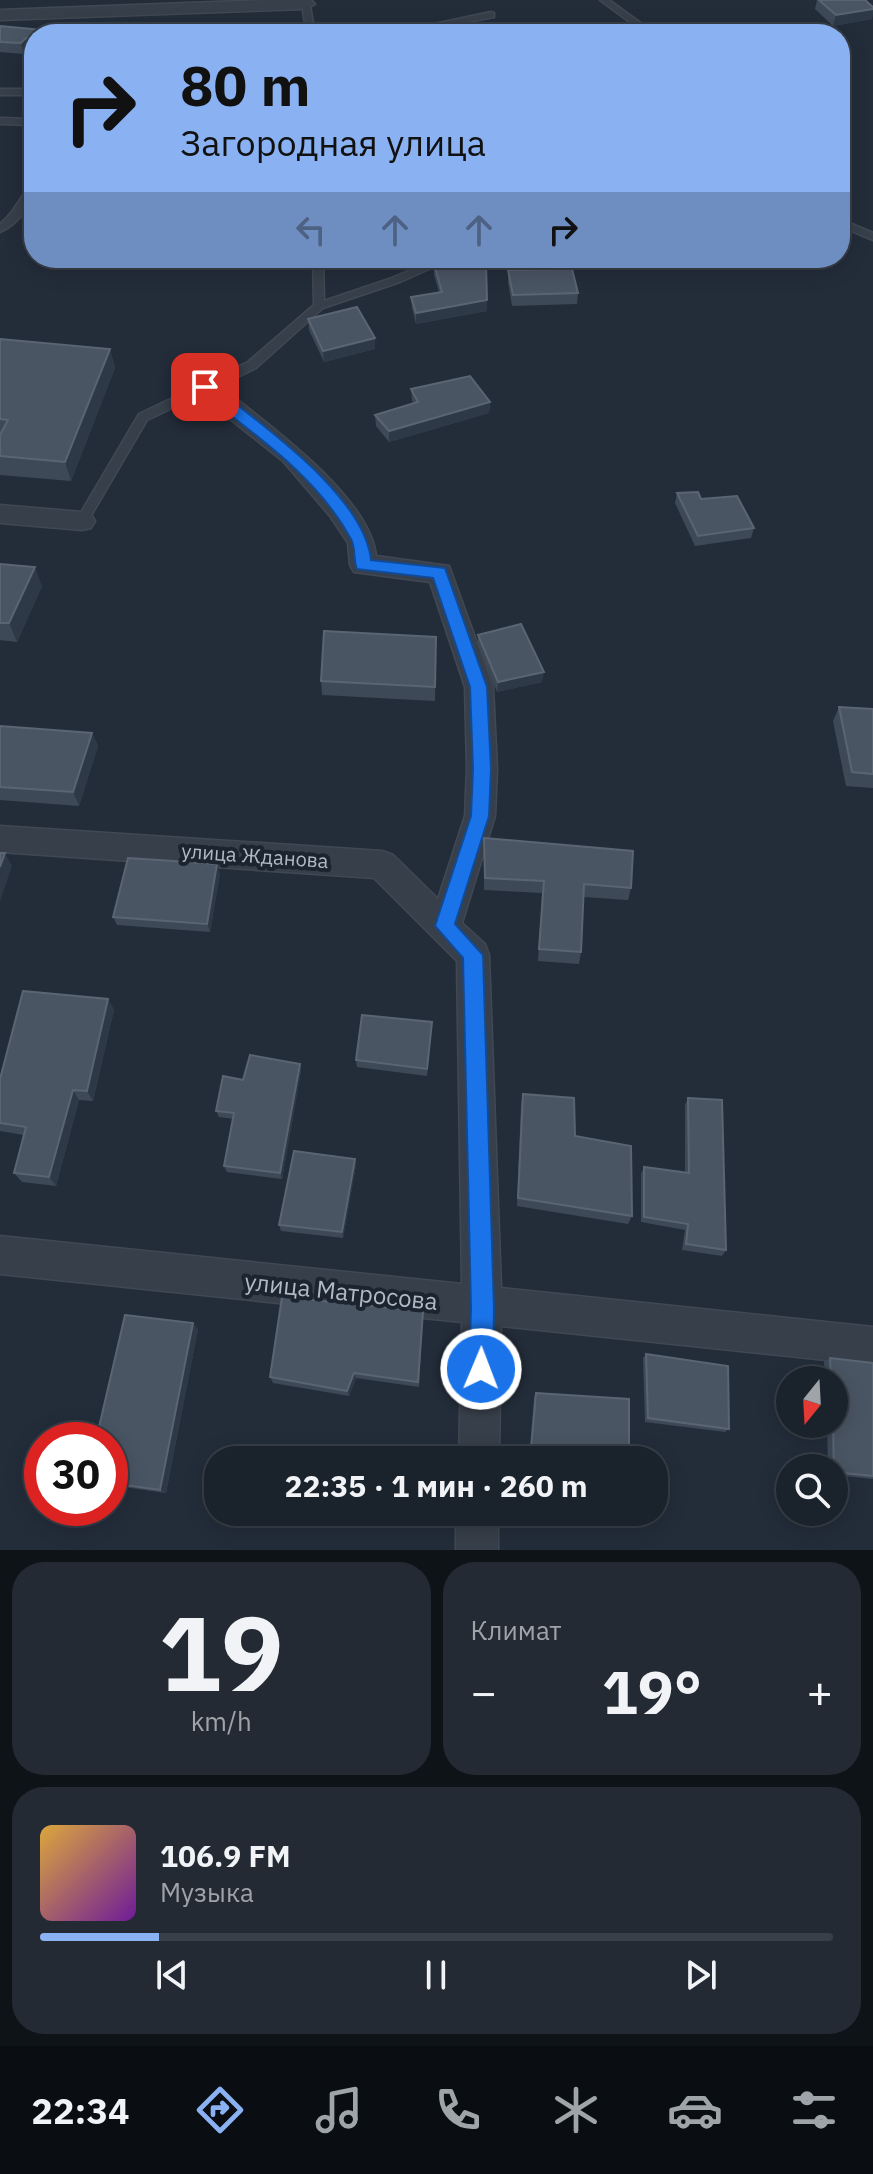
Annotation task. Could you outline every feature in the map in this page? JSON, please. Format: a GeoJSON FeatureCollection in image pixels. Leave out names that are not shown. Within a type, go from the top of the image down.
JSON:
{"type":"FeatureCollection","features":[{"type":"Feature","properties":{"kind":"street"},"geometry":{"type":"LineString","coordinates":[[0,15],[147,6],[306,2]]}},
{"type":"Feature","properties":{"kind":"street"},"geometry":{"type":"LineString","coordinates":[[205,387],[292,455],[339,509],[361,542],[363,565],[440,573],[479,687],[482,769],[480,816],[445,926]]}},
{"type":"Feature","properties":{"kind":"street"},"geometry":{"type":"LineString","coordinates":[[0,514],[82,521]]}},
{"type":"Feature","properties":{"kind":"street","name":"улица Жданова"},"geometry":{"type":"LineString","coordinates":[[0,839],[382,865],[445,926],[473,955],[482,1308]]}},
{"type":"Feature","properties":{"kind":"street","name":"улица Матросова"},"geometry":{"type":"LineString","coordinates":[[0,1255],[482,1308],[873,1346]]}},
{"type":"Feature","properties":{"kind":"street"},"geometry":{"type":"LineString","coordinates":[[479,1446],[482,1308]]}},
{"type":"Feature","properties":{"kind":"street"},"geometry":{"type":"LineString","coordinates":[[477,1526],[477,1550]]}},
{"type":"Feature","properties":{"kind":"lane"},"geometry":{"type":"LineString","coordinates":[[604,0],[638,24]]}},
{"type":"Feature","properties":{"kind":"lane"},"geometry":{"type":"LineString","coordinates":[[306,2],[309,24]]}},
{"type":"Feature","properties":{"kind":"lane"},"geometry":{"type":"LineString","coordinates":[[444,24],[491,15]]}},
{"type":"Feature","properties":{"kind":"lane"},"geometry":{"type":"LineString","coordinates":[[0,92],[24,92]]}},
{"type":"Feature","properties":{"kind":"lane"},"geometry":{"type":"LineString","coordinates":[[0,121],[24,122]]}},
{"type":"Feature","properties":{"kind":"lane"},"geometry":{"type":"LineString","coordinates":[[0,229],[16,217],[24,203]]}},
{"type":"Feature","properties":{"kind":"lane"},"geometry":{"type":"LineString","coordinates":[[850,227],[873,237]]}},
{"type":"Feature","properties":{"kind":"lane"},"geometry":{"type":"LineString","coordinates":[[318,268],[319,306]]}},
{"type":"Feature","properties":{"kind":"lane"},"geometry":{"type":"LineString","coordinates":[[82,521],[143,417],[252,365],[319,306],[425,268]]}},
{"type":"Feature","properties":{"kind":"building"},"geometry":{"type":"Polygon","coordinates":[[[819,0],[865,0],[873,9],[836,15],[819,0]]]}},
{"type":"Feature","properties":{"kind":"building"},"geometry":{"type":"Polygon","coordinates":[[[0,26],[24,28],[21,43],[0,42],[0,26]]]}},
{"type":"Feature","properties":{"kind":"building"},"geometry":{"type":"Polygon","coordinates":[[[435,268],[486,268],[487,300],[416,313],[411,297],[442,292],[435,268]]]}},
{"type":"Feature","properties":{"kind":"building"},"geometry":{"type":"Polygon","coordinates":[[[572,269],[578,293],[513,295],[508,270],[572,269]]]}},
{"type":"Feature","properties":{"kind":"building"},"geometry":{"type":"Polygon","coordinates":[[[357,307],[375,338],[323,351],[308,319],[357,307]]]}},
{"type":"Feature","properties":{"kind":"building"},"geometry":{"type":"Polygon","coordinates":[[[0,339],[110,349],[65,462],[0,456],[0,435],[8,420],[0,419],[0,339]]]}},
{"type":"Feature","properties":{"kind":"building"},"geometry":{"type":"Polygon","coordinates":[[[470,376],[490,402],[389,431],[375,415],[418,402],[411,389],[470,376]]]}},
{"type":"Feature","properties":{"kind":"building"},"geometry":{"type":"Polygon","coordinates":[[[698,492],[701,499],[737,496],[754,528],[698,536],[677,493],[698,492]]]}},
{"type":"Feature","properties":{"kind":"building"},"geometry":{"type":"Polygon","coordinates":[[[0,564],[35,567],[9,623],[0,623],[0,564]]]}},
{"type":"Feature","properties":{"kind":"building"},"geometry":{"type":"Polygon","coordinates":[[[521,624],[544,672],[498,682],[478,635],[521,624]]]}},
{"type":"Feature","properties":{"kind":"building"},"geometry":{"type":"Polygon","coordinates":[[[324,631],[436,637],[435,687],[321,681],[324,631]]]}},
{"type":"Feature","properties":{"kind":"building"},"geometry":{"type":"Polygon","coordinates":[[[839,707],[873,709],[873,774],[852,772],[839,707]]]}},
{"type":"Feature","properties":{"kind":"building"},"geometry":{"type":"Polygon","coordinates":[[[0,726],[92,733],[73,792],[0,787],[0,726]]]}},
{"type":"Feature","properties":{"kind":"building"},"geometry":{"type":"Polygon","coordinates":[[[484,838],[633,851],[631,888],[584,884],[581,952],[539,949],[544,881],[485,878],[484,838]]]}},
{"type":"Feature","properties":{"kind":"building"},"geometry":{"type":"Polygon","coordinates":[[[128,858],[217,864],[207,924],[113,917],[128,858]]]}},
{"type":"Feature","properties":{"kind":"building"},"geometry":{"type":"Polygon","coordinates":[[[23,991],[108,999],[87,1091],[73,1090],[49,1177],[14,1173],[26,1127],[0,1123],[0,1079],[23,991]]]}},
{"type":"Feature","properties":{"kind":"building"},"geometry":{"type":"Polygon","coordinates":[[[362,1015],[432,1022],[427,1069],[356,1060],[362,1015]]]}},
{"type":"Feature","properties":{"kind":"building"},"geometry":{"type":"Polygon","coordinates":[[[250,1055],[300,1064],[280,1173],[224,1166],[234,1113],[216,1111],[223,1076],[243,1080],[250,1055]]]}},
{"type":"Feature","properties":{"kind":"building"},"geometry":{"type":"Polygon","coordinates":[[[523,1094],[574,1098],[575,1136],[631,1146],[632,1216],[518,1198],[523,1094]]]}},
{"type":"Feature","properties":{"kind":"building"},"geometry":{"type":"Polygon","coordinates":[[[688,1098],[722,1100],[726,1250],[686,1244],[688,1224],[644,1217],[644,1167],[689,1173],[688,1098]]]}},
{"type":"Feature","properties":{"kind":"building"},"geometry":{"type":"Polygon","coordinates":[[[294,1151],[355,1159],[342,1232],[279,1225],[294,1151]]]}},
{"type":"Feature","properties":{"kind":"building"},"geometry":{"type":"Polygon","coordinates":[[[282,1297],[423,1311],[418,1382],[354,1373],[347,1391],[270,1377],[282,1297]]]}},
{"type":"Feature","properties":{"kind":"building"},"geometry":{"type":"Polygon","coordinates":[[[125,1315],[193,1323],[160,1490],[128,1486],[128,1422],[100,1422],[125,1315]]]}},
{"type":"Feature","properties":{"kind":"building"},"geometry":{"type":"Polygon","coordinates":[[[646,1354],[728,1366],[729,1429],[648,1418],[646,1354]]]}},
{"type":"Feature","properties":{"kind":"building"},"geometry":{"type":"Polygon","coordinates":[[[830,1358],[873,1363],[873,1476],[848,1473],[848,1454],[834,1454],[833,1438],[848,1438],[848,1366],[830,1366],[830,1358]]]}},
{"type":"Feature","properties":{"kind":"building"},"geometry":{"type":"Polygon","coordinates":[[[536,1393],[629,1399],[629,1446],[531,1446],[536,1393]]]}},
{"type":"Feature","properties":{"kind":"route"},"geometry":{"type":"LineString","coordinates":[[205,387],[292,455],[339,509],[361,542],[363,565],[440,573],[479,687],[480,816],[445,926],[473,955],[481,1369]]}}]}
